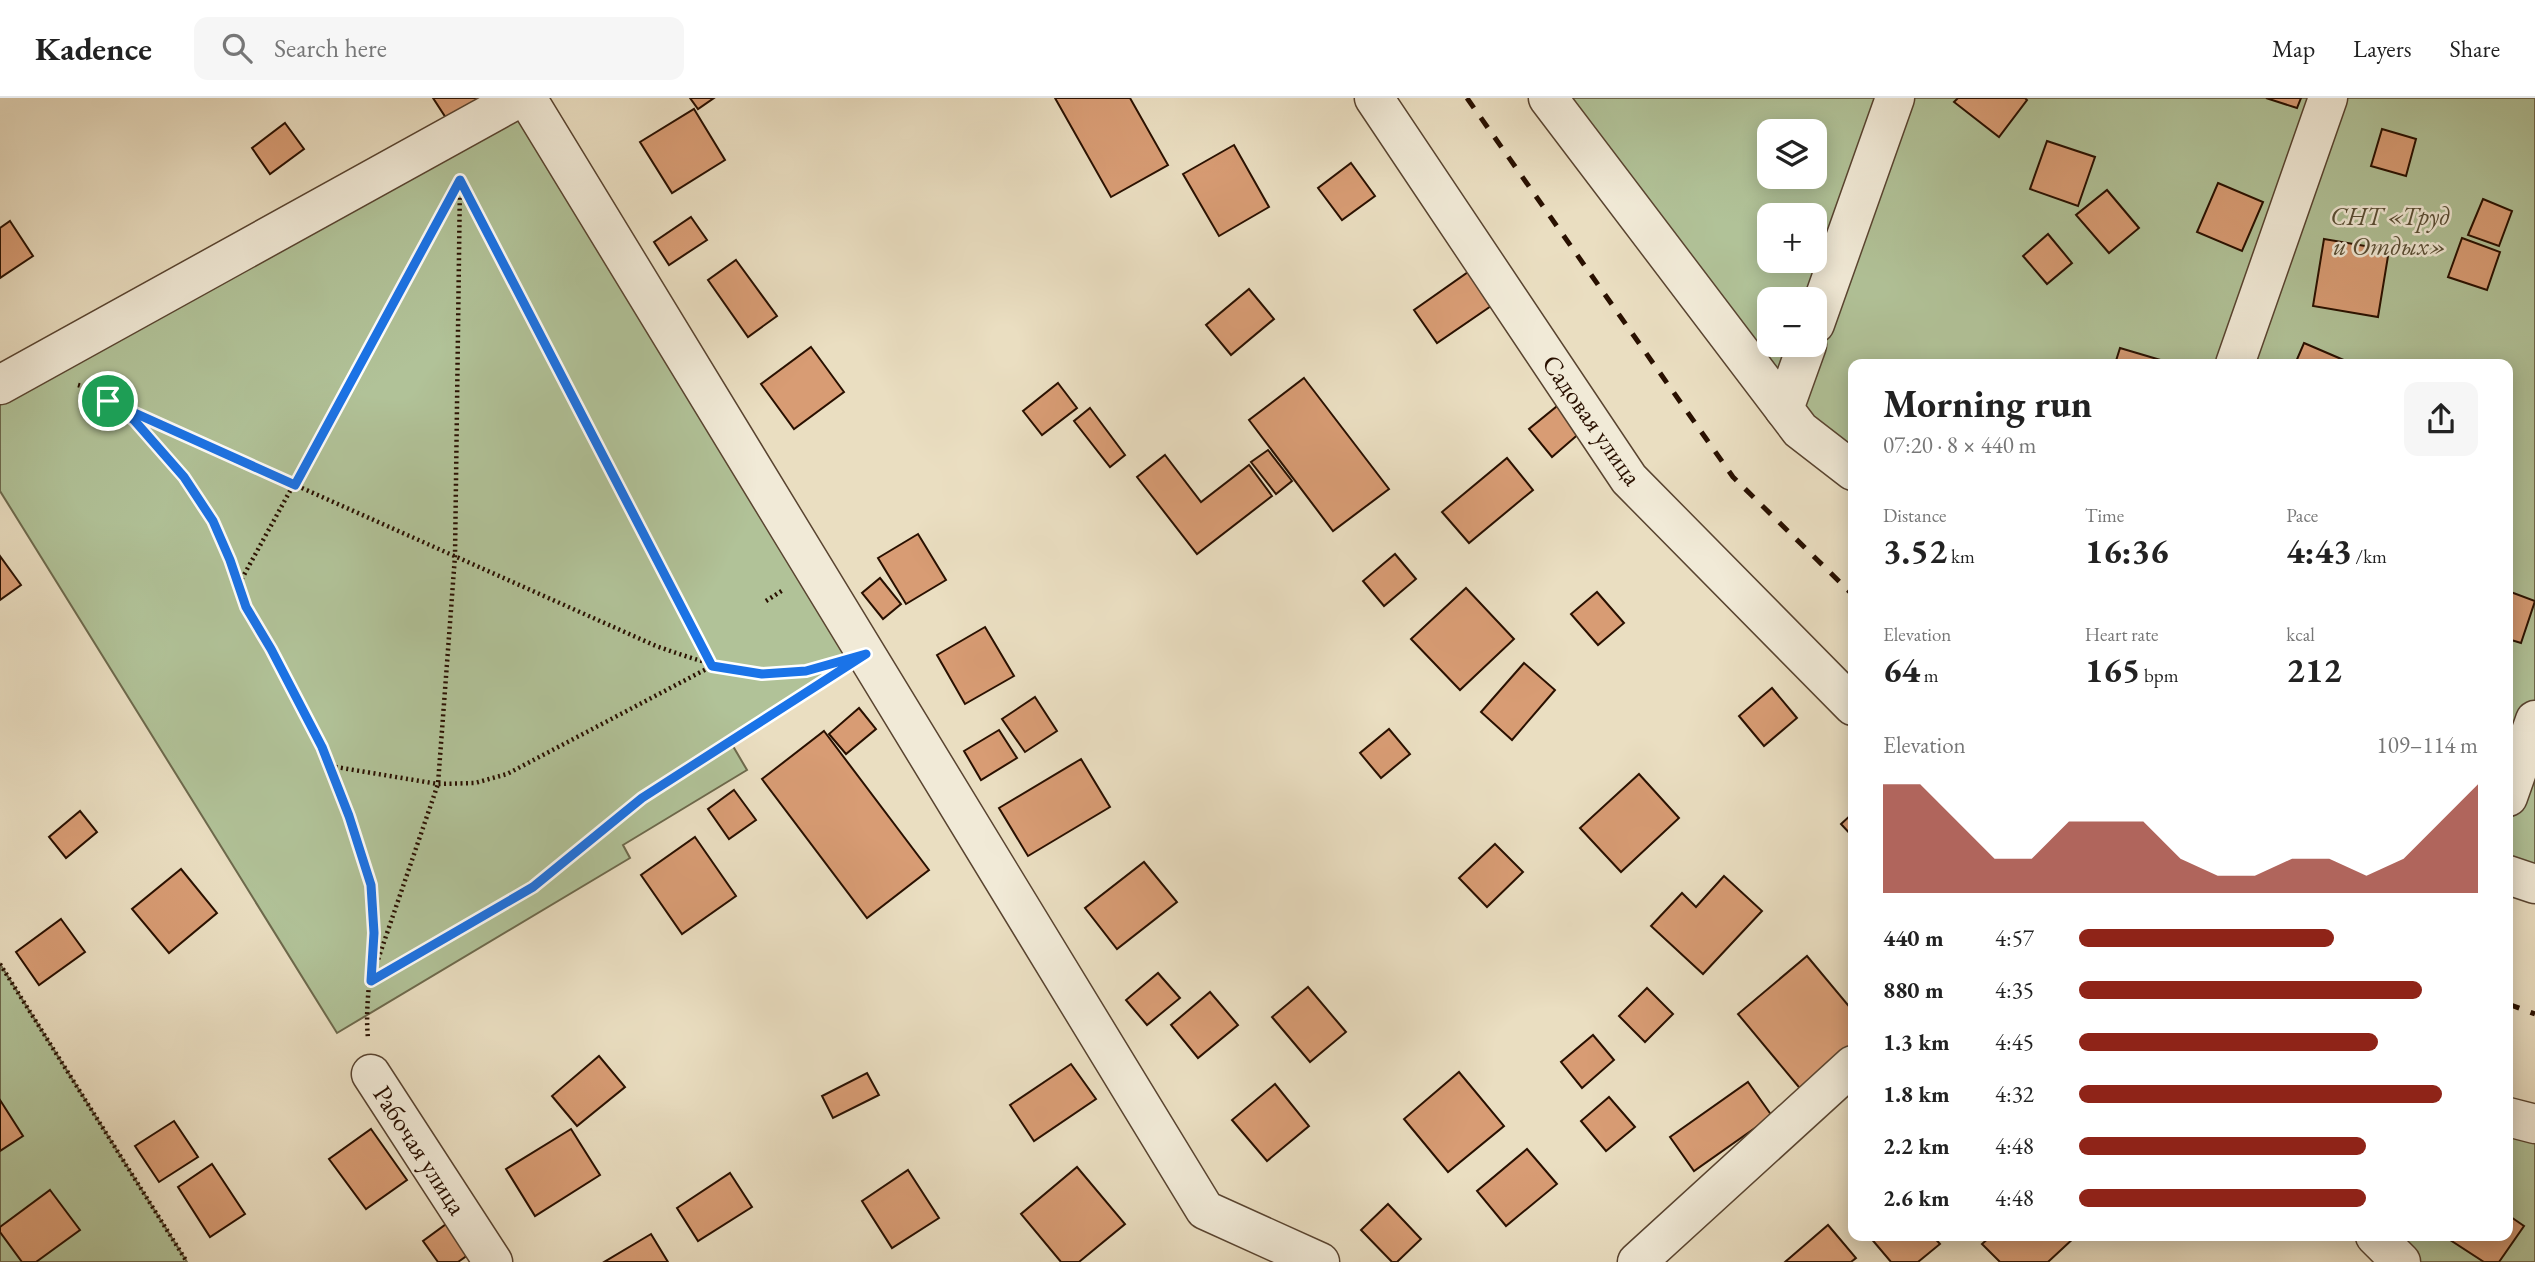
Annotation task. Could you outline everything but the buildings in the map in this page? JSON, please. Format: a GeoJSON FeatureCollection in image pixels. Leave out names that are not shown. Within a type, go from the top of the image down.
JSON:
{"type":"FeatureCollection","features":[{"type":"Feature","properties":{"kind":"street"},"geometry":{"type":"LineString","coordinates":[[0,385],[519,98]]}},
{"type":"Feature","properties":{"kind":"street"},"geometry":{"type":"LineString","coordinates":[[527,98],[1205,1210],[1320,1262]]}},
{"type":"Feature","properties":{"kind":"street","name":"Садовая улица"},"geometry":{"type":"LineString","coordinates":[[1374,98],[1629,479],[1848,701]]}},
{"type":"Feature","properties":{"kind":"street"},"geometry":{"type":"LineString","coordinates":[[1548,98],[1800,430],[1848,467]]}},
{"type":"Feature","properties":{"kind":"street"},"geometry":{"type":"LineString","coordinates":[[1827,290],[1895,98]]}},
{"type":"Feature","properties":{"kind":"street"},"geometry":{"type":"LineString","coordinates":[[2237,359],[2328,98]]}},
{"type":"Feature","properties":{"kind":"street"},"geometry":{"type":"LineString","coordinates":[[1784,409],[1803,357]]}},
{"type":"Feature","properties":{"kind":"street"},"geometry":{"type":"LineString","coordinates":[[2513,783],[2535,720]]}},
{"type":"Feature","properties":{"kind":"street"},"geometry":{"type":"LineString","coordinates":[[2513,877],[2535,884]]}},
{"type":"Feature","properties":{"kind":"street"},"geometry":{"type":"LineString","coordinates":[[1637,1262],[1848,1070]]}},
{"type":"Feature","properties":{"kind":"street","name":"Рабочая улица"},"geometry":{"type":"LineString","coordinates":[[371,1074],[493,1262]]}},
{"type":"Feature","properties":{"kind":"street"},"geometry":{"type":"LineString","coordinates":[[2513,1118],[2535,1124]]}},
{"type":"Feature","properties":{"kind":"street"},"geometry":{"type":"LineString","coordinates":[[2380,1241],[2401,1262]]}},
{"type":"Feature","properties":{"kind":"path"},"geometry":{"type":"LineString","coordinates":[[371,981],[438,784],[455,556],[460,180],[468,128]]}},
{"type":"Feature","properties":{"kind":"path"},"geometry":{"type":"LineString","coordinates":[[238,585],[460,180]]}},
{"type":"Feature","properties":{"kind":"path"},"geometry":{"type":"LineString","coordinates":[[460,180],[712,666]]}},
{"type":"Feature","properties":{"kind":"path"},"geometry":{"type":"LineString","coordinates":[[71,384],[82,386],[108,401],[656,646],[712,666],[762,674],[795,672],[866,654]]}},
{"type":"Feature","properties":{"kind":"path"},"geometry":{"type":"LineString","coordinates":[[108,401],[134,420],[184,477],[213,521],[246,607],[271,649],[330,766],[371,885],[374,933],[366,1016],[371,1074]]}},
{"type":"Feature","properties":{"kind":"path"},"geometry":{"type":"LineString","coordinates":[[371,981],[533,887],[642,798],[866,654]]}},
{"type":"Feature","properties":{"kind":"path"},"geometry":{"type":"LineString","coordinates":[[330,766],[438,784],[475,783],[507,774],[712,666]]}},
{"type":"Feature","properties":{"kind":"path"},"geometry":{"type":"LineString","coordinates":[[0,964],[187,1262]]}},
{"type":"Feature","properties":{"kind":"green space"},"geometry":{"type":"Polygon","coordinates":[[[519,98],[866,654],[730,741],[747,770],[623,845],[630,858],[337,1033],[0,491],[0,385],[519,98]]]}},
{"type":"Feature","properties":{"kind":"green space","name":"СНТ «Труд и Отдых»"},"geometry":{"type":"Polygon","coordinates":[[[1548,98],[2535,98],[2535,884],[2513,877],[2513,359],[1848,359],[1848,465],[1760,357],[1827,357],[1827,287],[1757,287],[1757,354],[1548,98]]]}},
{"type":"Feature","properties":{"kind":"green space"},"geometry":{"type":"Polygon","coordinates":[[[0,964],[187,1262],[0,1262],[0,964]]]}},
{"type":"Feature","properties":{"kind":"green space"},"geometry":{"type":"Polygon","coordinates":[[[2513,1118],[2535,1124],[2535,1262],[2401,1262],[2380,1241],[2513,1241],[2513,1118]]]}},
{"type":"Feature","properties":{"kind":"railway"},"geometry":{"type":"LineString","coordinates":[[1467,98],[1733,477],[1848,590]]}},
{"type":"Feature","properties":{"kind":"railway"},"geometry":{"type":"LineString","coordinates":[[2513,1006],[2535,1014]]}},
{"type":"Feature","properties":{"kind":"route"},"geometry":{"type":"LineString","coordinates":[[460,180],[712,666],[762,674],[806,671],[866,654],[642,798],[533,887],[371,981],[374,933],[371,885],[349,816],[322,747],[246,607],[213,521],[184,477],[134,420],[108,401],[295,485],[460,180]]}}]}
